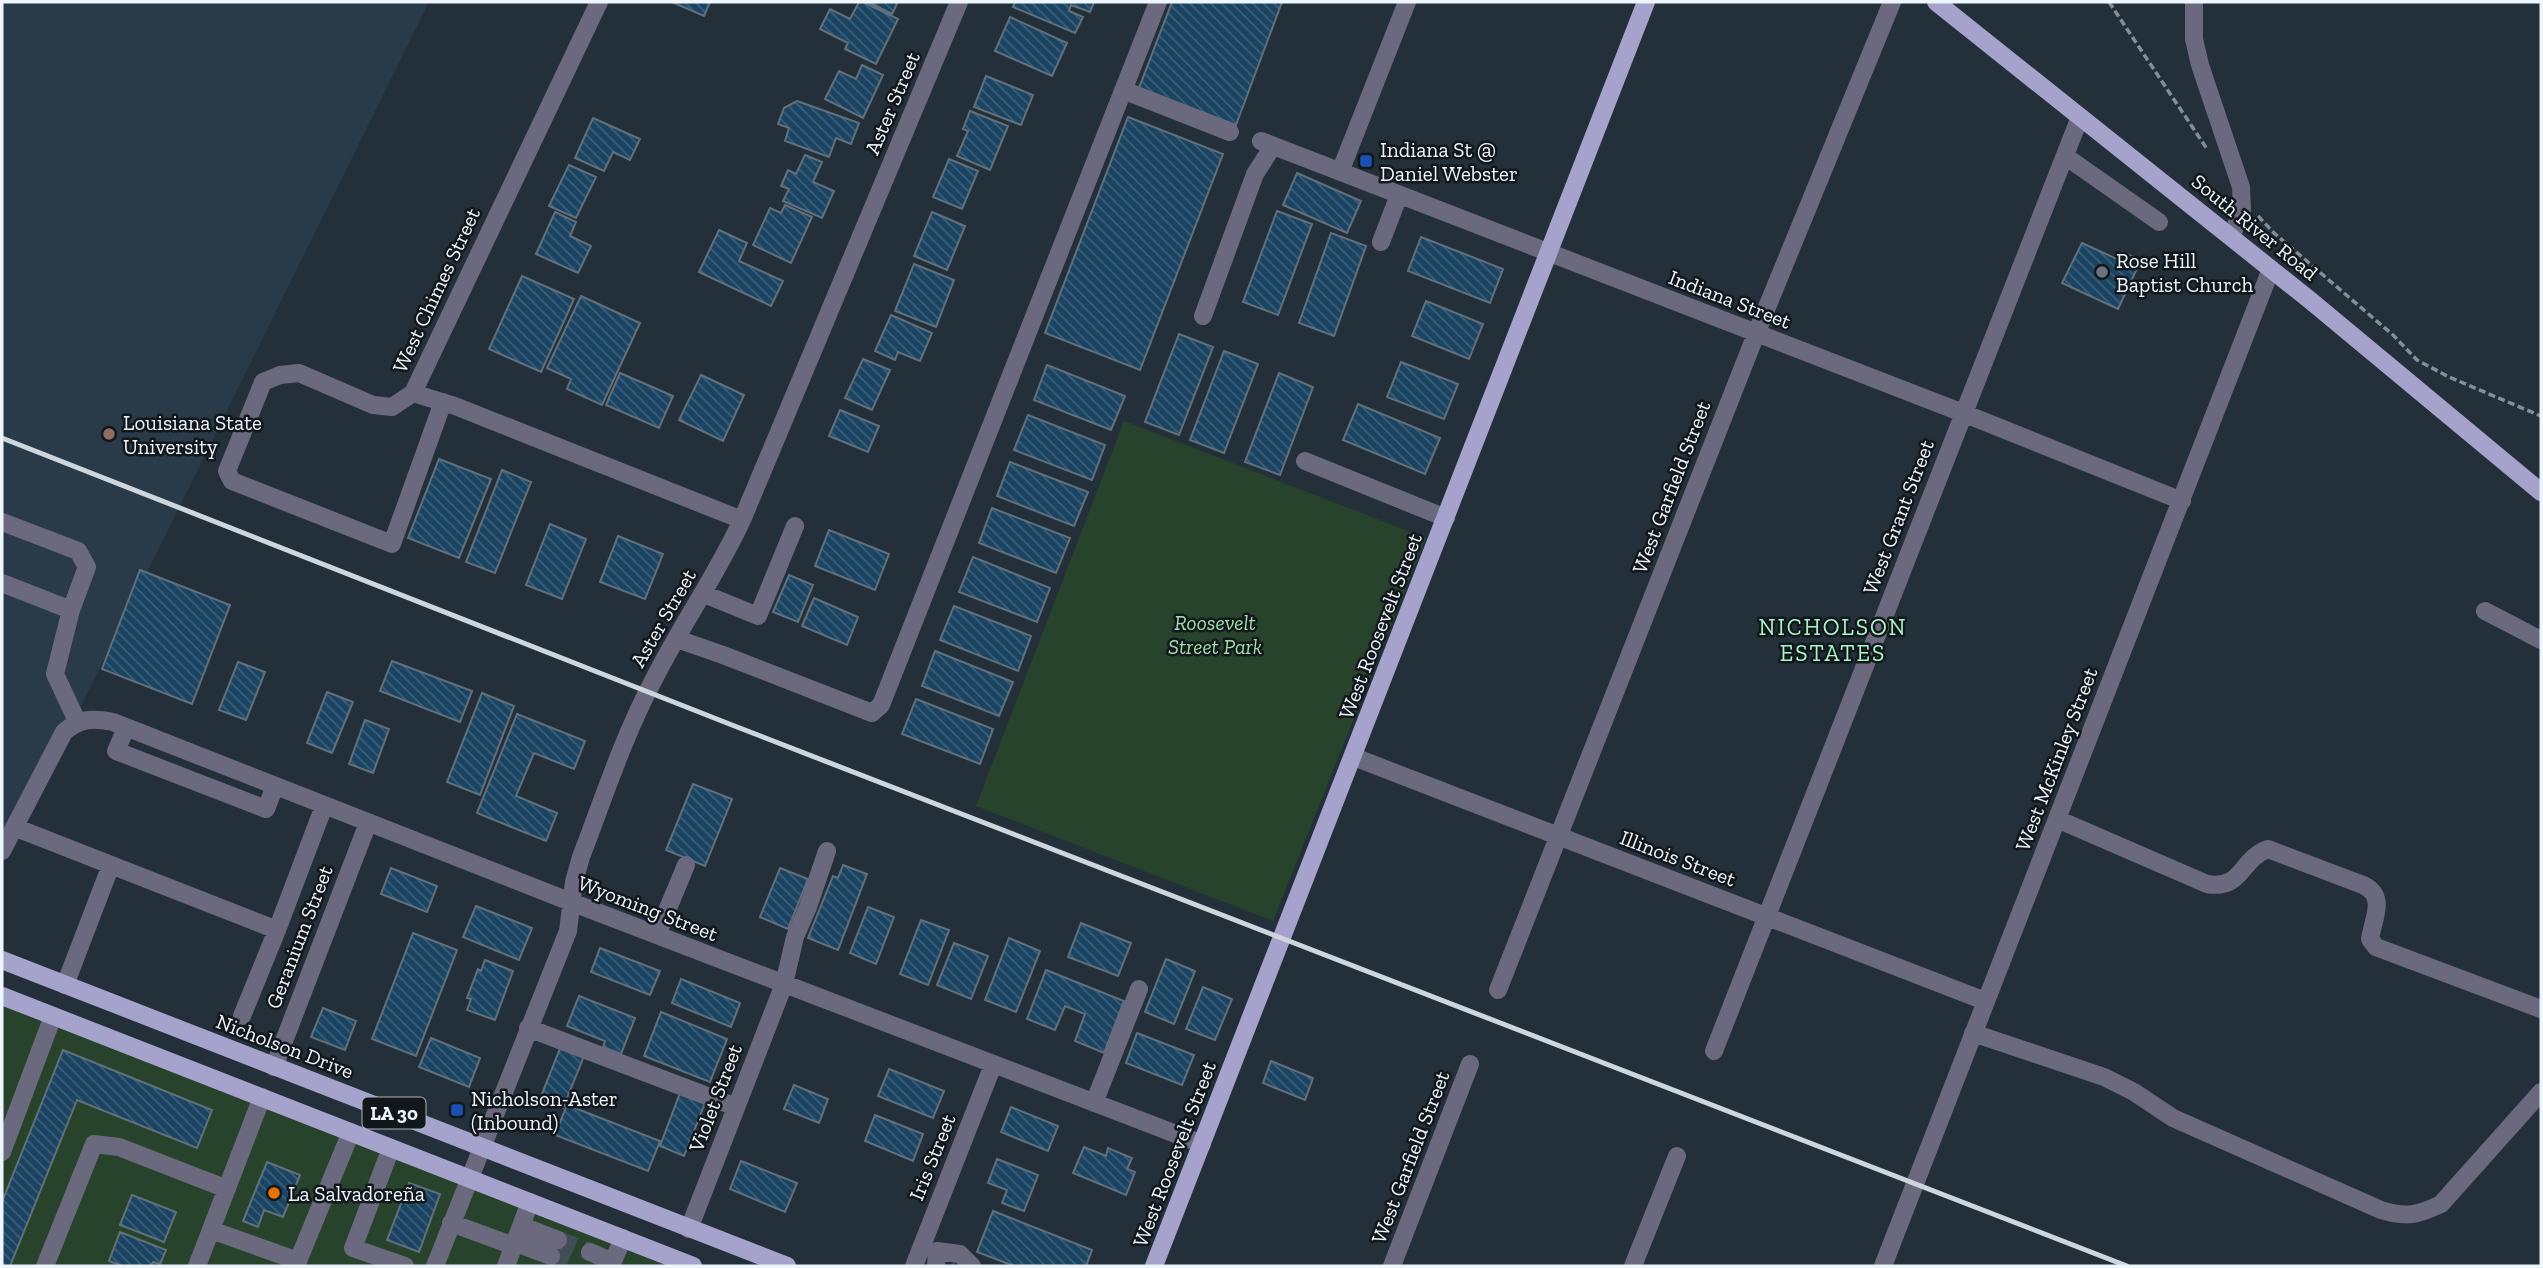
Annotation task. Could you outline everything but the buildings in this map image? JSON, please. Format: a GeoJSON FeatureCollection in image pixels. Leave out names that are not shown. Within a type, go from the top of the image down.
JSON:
{"type":"FeatureCollection","features":[{"type":"Feature","properties":{"kind":"main road","name":"West Roosevelt Street"},"geometry":{"type":"LineString","coordinates":[[1154,1266],[1646,2]]}},
{"type":"Feature","properties":{"kind":"main road","name":"South River Road"},"geometry":{"type":"LineString","coordinates":[[1936,2],[2271,269],[2541,492]]}},
{"type":"Feature","properties":{"kind":"main road","name":"Nicholson Drive"},"geometry":{"type":"LineString","coordinates":[[2,960],[787,1266]]}},
{"type":"Feature","properties":{"kind":"main road"},"geometry":{"type":"LineString","coordinates":[[2,971],[52,988],[100,999]]}},
{"type":"Feature","properties":{"kind":"main road","name":"LA 30"},"geometry":{"type":"LineString","coordinates":[[2,996],[623,1238],[682,1264]]}},
{"type":"Feature","properties":{"kind":"street","name":"West Chimes Street"},"geometry":{"type":"LineString","coordinates":[[599,2],[413,393],[443,402],[742,520]]}},
{"type":"Feature","properties":{"kind":"street","name":"Aster Street"},"geometry":{"type":"LineString","coordinates":[[435,1266],[568,931],[581,857],[640,706],[704,594],[742,520],[959,2]]}},
{"type":"Feature","properties":{"kind":"street"},"geometry":{"type":"LineString","coordinates":[[677,639],[723,654],[872,713],[881,705],[1158,2]]}},
{"type":"Feature","properties":{"kind":"street"},"geometry":{"type":"LineString","coordinates":[[1340,172],[1407,2]]}},
{"type":"Feature","properties":{"kind":"street","name":"West Garfield Street"},"geometry":{"type":"LineString","coordinates":[[1498,990],[1756,334],[1892,2]]}},
{"type":"Feature","properties":{"kind":"street"},"geometry":{"type":"LineString","coordinates":[[2194,2],[2194,39],[2200,65],[2239,179],[2243,200],[2242,211],[2231,237]]}},
{"type":"Feature","properties":{"kind":"street"},"geometry":{"type":"LineString","coordinates":[[1123,90],[1230,132]]}},
{"type":"Feature","properties":{"kind":"street","name":"West Grant Street"},"geometry":{"type":"LineString","coordinates":[[1714,1051],[2080,117]]}},
{"type":"Feature","properties":{"kind":"street","name":"Indiana Street"},"geometry":{"type":"LineString","coordinates":[[1203,316],[1267,144],[1963,412],[2182,501]]}},
{"type":"Feature","properties":{"kind":"street"},"geometry":{"type":"LineString","coordinates":[[2065,156],[2159,222]]}},
{"type":"Feature","properties":{"kind":"street"},"geometry":{"type":"LineString","coordinates":[[1381,242],[1399,195]]}},
{"type":"Feature","properties":{"kind":"street","name":"West McKinley Street"},"geometry":{"type":"LineString","coordinates":[[1882,1266],[2271,269]]}},
{"type":"Feature","properties":{"kind":"street"},"geometry":{"type":"LineString","coordinates":[[413,393],[391,407],[373,405],[299,373],[280,375],[263,382],[227,471],[232,481],[392,544],[443,402]]}},
{"type":"Feature","properties":{"kind":"street"},"geometry":{"type":"LineString","coordinates":[[1305,461],[1446,518]]}},
{"type":"Feature","properties":{"kind":"street"},"geometry":{"type":"LineString","coordinates":[[2,522],[78,551],[87,567],[71,610],[55,674],[77,721],[64,732],[54,746],[2,851]]}},
{"type":"Feature","properties":{"kind":"street"},"geometry":{"type":"LineString","coordinates":[[704,594],[758,616],[795,526]]}},
{"type":"Feature","properties":{"kind":"street"},"geometry":{"type":"LineString","coordinates":[[2,583],[71,610]]}},
{"type":"Feature","properties":{"kind":"street"},"geometry":{"type":"LineString","coordinates":[[2485,611],[2541,640]]}},
{"type":"Feature","properties":{"kind":"street","name":"Wyoming Street"},"geometry":{"type":"LineString","coordinates":[[77,721],[98,719],[126,728],[993,1066],[1202,1144]]}},
{"type":"Feature","properties":{"kind":"street"},"geometry":{"type":"LineString","coordinates":[[126,728],[116,751],[266,809],[275,786]]}},
{"type":"Feature","properties":{"kind":"street","name":"Illinois Street"},"geometry":{"type":"LineString","coordinates":[[1354,757],[1985,1001]]}},
{"type":"Feature","properties":{"kind":"street"},"geometry":{"type":"LineString","coordinates":[[242,1016],[324,806]]}},
{"type":"Feature","properties":{"kind":"street"},"geometry":{"type":"LineString","coordinates":[[2057,819],[2207,884],[2221,886],[2231,882],[2257,853],[2267,849],[2363,885],[2372,889],[2377,897],[2378,906],[2370,939],[2376,947],[2541,1009]]}},
{"type":"Feature","properties":{"kind":"street","name":"Geranium Street"},"geometry":{"type":"LineString","coordinates":[[274,1067],[368,823]]}},
{"type":"Feature","properties":{"kind":"street"},"geometry":{"type":"LineString","coordinates":[[14,827],[277,930]]}},
{"type":"Feature","properties":{"kind":"street","name":"Violet Street"},"geometry":{"type":"LineString","coordinates":[[690,1229],[784,984],[794,937],[808,907],[827,851]]}},
{"type":"Feature","properties":{"kind":"street"},"geometry":{"type":"LineString","coordinates":[[65,985],[111,865]]}},
{"type":"Feature","properties":{"kind":"street"},"geometry":{"type":"LineString","coordinates":[[657,935],[686,865]]}},
{"type":"Feature","properties":{"kind":"street"},"geometry":{"type":"LineString","coordinates":[[1094,1103],[1139,989]]}},
{"type":"Feature","properties":{"kind":"street"},"geometry":{"type":"LineString","coordinates":[[2,1152],[53,1016]]}},
{"type":"Feature","properties":{"kind":"street"},"geometry":{"type":"LineString","coordinates":[[528,1028],[736,1107]]}},
{"type":"Feature","properties":{"kind":"street"},"geometry":{"type":"LineString","coordinates":[[1973,1033],[2104,1077],[2134,1092],[2173,1118],[2400,1216],[2421,1214],[2441,1203],[2541,1092]]}},
{"type":"Feature","properties":{"kind":"street","name":"West Garfield Street"},"geometry":{"type":"LineString","coordinates":[[1392,1266],[1470,1064]]}},
{"type":"Feature","properties":{"kind":"street","name":"Iris Street"},"geometry":{"type":"LineString","coordinates":[[914,1266],[937,1256],[993,1066]]}},
{"type":"Feature","properties":{"kind":"street"},"geometry":{"type":"LineString","coordinates":[[197,1266],[262,1097]]}},
{"type":"Feature","properties":{"kind":"street"},"geometry":{"type":"LineString","coordinates":[[211,1230],[298,1261],[351,1132]]}},
{"type":"Feature","properties":{"kind":"street"},"geometry":{"type":"LineString","coordinates":[[45,1266],[94,1144],[119,1147],[227,1189]]}},
{"type":"Feature","properties":{"kind":"street"},"geometry":{"type":"LineString","coordinates":[[391,1148],[353,1248],[405,1266]]}},
{"type":"Feature","properties":{"kind":"street"},"geometry":{"type":"LineString","coordinates":[[1633,1266],[1677,1156]]}},
{"type":"Feature","properties":{"kind":"street"},"geometry":{"type":"LineString","coordinates":[[506,1266],[530,1202]]}},
{"type":"Feature","properties":{"kind":"street"},"geometry":{"type":"LineString","coordinates":[[451,1223],[554,1248]]}},
{"type":"Feature","properties":{"kind":"street"},"geometry":{"type":"LineString","coordinates":[[590,1252],[612,1264],[623,1238]]}},
{"type":"Feature","properties":{"kind":"street"},"geometry":{"type":"LineString","coordinates":[[937,1256],[960,1254],[972,1266]]}},
{"type":"Feature","properties":{"kind":"path"},"geometry":{"type":"LineString","coordinates":[[2109,2],[2211,155]]}},
{"type":"Feature","properties":{"kind":"path"},"geometry":{"type":"LineString","coordinates":[[2243,200],[2274,233],[2417,360],[2449,377],[2541,416]]}},
{"type":"Feature","properties":{"kind":"shaded area","name":"Louisiana State University"},"geometry":{"type":"Polygon","coordinates":[[[2,2],[429,2],[2,866],[2,2]]]}},
{"type":"Feature","properties":{"kind":"green space","name":"Roosevelt Street Park"},"geometry":{"type":"Polygon","coordinates":[[[1124,421],[1426,538],[1273,921],[976,806],[1124,421]]]}},
{"type":"Feature","properties":{"kind":"green space"},"geometry":{"type":"Polygon","coordinates":[[[2,997],[694,1266],[2,1266],[2,997]]]}},
{"type":"Feature","properties":{"kind":"tunnel"},"geometry":{"type":"LineString","coordinates":[[558,1240],[590,1252]]}},
{"type":"Feature","properties":{"kind":"tunnel"},"geometry":{"type":"LineString","coordinates":[[551,1256],[576,1266]]}},
{"type":"Feature","properties":{"kind":"railway"},"geometry":{"type":"LineString","coordinates":[[2,438],[732,725],[2127,1266]]}},
{"type":"Feature","properties":{"kind":"place","name":"Indiana St @ Daniel Webster"},"geometry":{"type":"Point","coordinates":[1366,161]}},
{"type":"Feature","properties":{"kind":"place","name":"Rose Hill Baptist Church"},"geometry":{"type":"Point","coordinates":[2102,272]}},
{"type":"Feature","properties":{"kind":"place","name":"Louisiana State University"},"geometry":{"type":"Point","coordinates":[109,434]}},
{"type":"Feature","properties":{"kind":"place","name":"Nicholson-Aster (Inbound)"},"geometry":{"type":"Point","coordinates":[457,1110]}},
{"type":"Feature","properties":{"kind":"place","name":"La Salvadoreña"},"geometry":{"type":"Point","coordinates":[274,1193]}},
{"type":"Feature","properties":{"kind":"district","name":"NICHOLSON ESTATES"},"geometry":{"type":"Point","coordinates":[1833,640]}}]}
